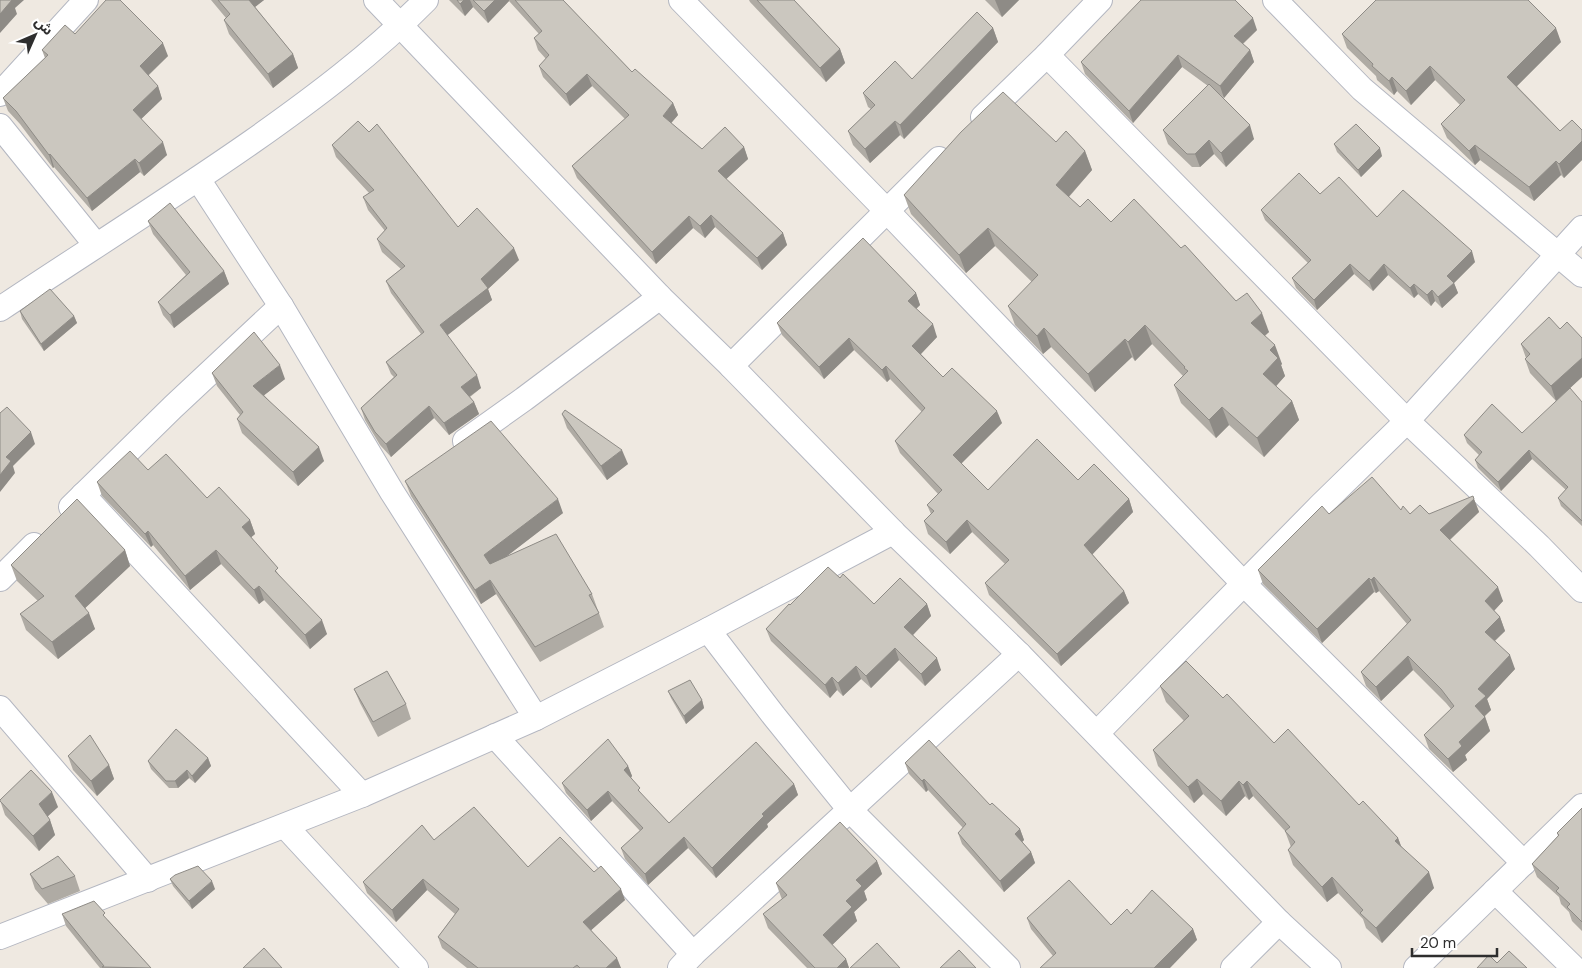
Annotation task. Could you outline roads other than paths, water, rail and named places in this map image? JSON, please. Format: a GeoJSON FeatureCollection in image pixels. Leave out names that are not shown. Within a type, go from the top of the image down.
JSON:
{"type":"FeatureCollection","features":[{"type":"Feature","properties":{"kind":"street"},"geometry":{"type":"LineString","coordinates":[[0,94],[86,0]]}},
{"type":"Feature","properties":{"kind":"street"},"geometry":{"type":"LineString","coordinates":[[376,0],[660,297],[731,366],[893,532],[1019,654],[1279,922],[1328,968]]}},
{"type":"Feature","properties":{"kind":"street"},"geometry":{"type":"LineString","coordinates":[[0,309],[198,179],[339,78],[401,26],[426,0]]}},
{"type":"Feature","properties":{"kind":"street"},"geometry":{"type":"LineString","coordinates":[[681,0],[887,211],[1244,584],[1524,863]]}},
{"type":"Feature","properties":{"kind":"street"},"geometry":{"type":"LineString","coordinates":[[731,366],[1047,55],[1100,0]]}},
{"type":"Feature","properties":{"kind":"street"},"geometry":{"type":"LineString","coordinates":[[1274,0],[1362,89],[1582,275]]}},
{"type":"Feature","properties":{"kind":"street"},"geometry":{"type":"LineString","coordinates":[[1047,55],[1407,421],[1582,590]]}},
{"type":"Feature","properties":{"kind":"street"},"geometry":{"type":"LineString","coordinates":[[0,126],[96,246]]}},
{"type":"Feature","properties":{"kind":"street"},"geometry":{"type":"LineString","coordinates":[[198,179],[400,487],[536,718]]}},
{"type":"Feature","properties":{"kind":"street"},"geometry":{"type":"LineString","coordinates":[[1097,733],[1321,504],[1407,421],[1582,228]]}},
{"type":"Feature","properties":{"kind":"street"},"geometry":{"type":"LineString","coordinates":[[446,454],[524,399],[660,297]]}},
{"type":"Feature","properties":{"kind":"street"},"geometry":{"type":"LineString","coordinates":[[0,579],[83,495],[282,306]]}},
{"type":"Feature","properties":{"kind":"street"},"geometry":{"type":"LineString","coordinates":[[83,495],[362,795]]}},
{"type":"Feature","properties":{"kind":"street"},"geometry":{"type":"LineString","coordinates":[[0,937],[362,795],[536,718],[893,532]]}},
{"type":"Feature","properties":{"kind":"street"},"geometry":{"type":"LineString","coordinates":[[708,630],[850,810],[1008,968]]}},
{"type":"Feature","properties":{"kind":"street"},"geometry":{"type":"LineString","coordinates":[[495,736],[687,961],[1019,654]]}},
{"type":"Feature","properties":{"kind":"street"},"geometry":{"type":"LineString","coordinates":[[0,708],[148,880]]}},
{"type":"Feature","properties":{"kind":"street"},"geometry":{"type":"LineString","coordinates":[[1416,968],[1582,806]]}},
{"type":"Feature","properties":{"kind":"street"},"geometry":{"type":"LineString","coordinates":[[284,826],[416,968]]}},
{"type":"Feature","properties":{"kind":"street"},"geometry":{"type":"LineString","coordinates":[[1495,891],[1574,968]]}},
{"type":"Feature","properties":{"kind":"street"},"geometry":{"type":"LineString","coordinates":[[1233,968],[1279,922]]}}]}
